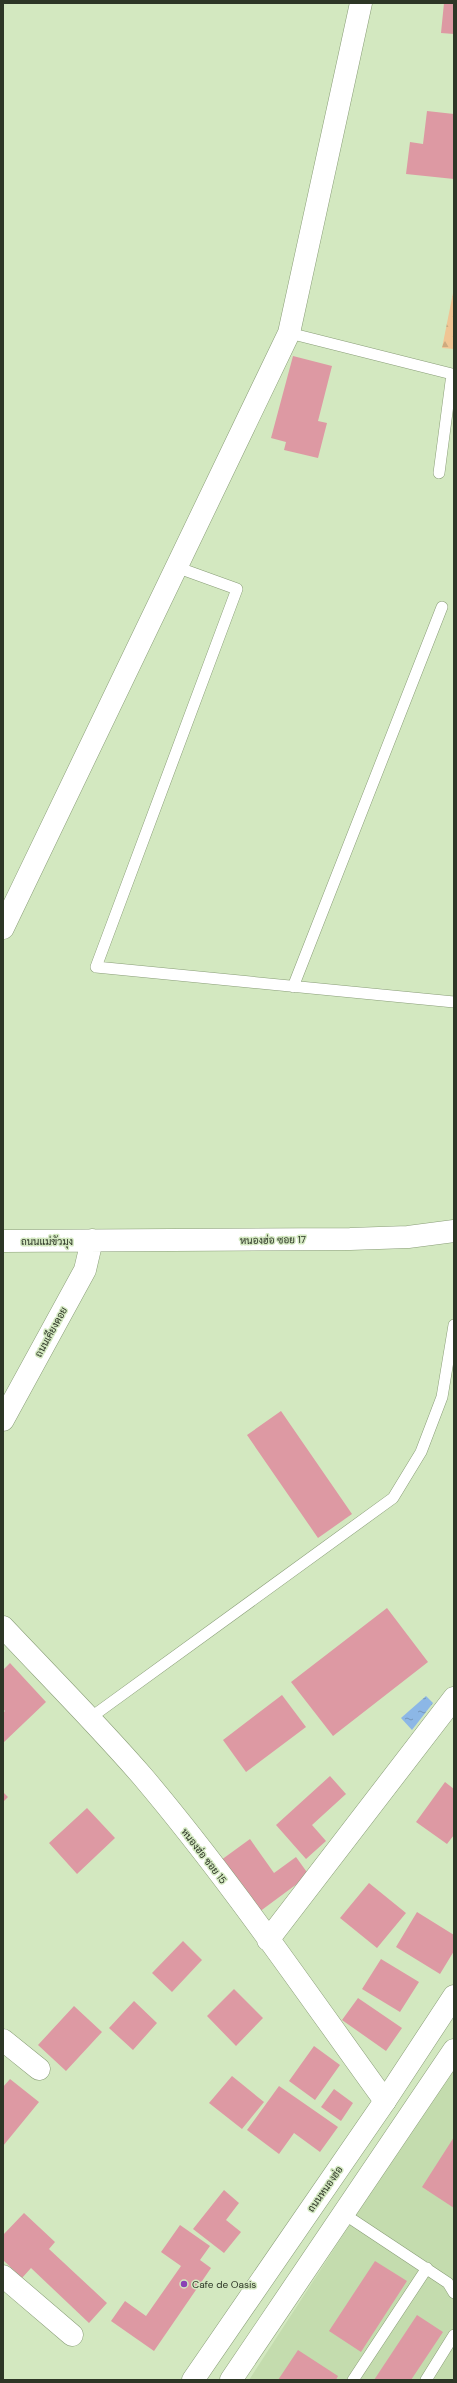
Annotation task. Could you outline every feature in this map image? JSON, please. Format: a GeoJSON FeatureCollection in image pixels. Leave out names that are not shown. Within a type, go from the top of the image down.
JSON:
{"type":"FeatureCollection","features":[{"type":"Feature","properties":{"kind":"street"},"geometry":{"type":"LineString","coordinates":[[3,928],[289,333],[361,3]]}},
{"type":"Feature","properties":{"kind":"street","name":"หนองฮ่อ ซอย 17"},"geometry":{"type":"LineString","coordinates":[[92,1240],[350,1239],[408,1237],[454,1231]]}},
{"type":"Feature","properties":{"kind":"street","name":"ถนนแม่ขัวมุง"},"geometry":{"type":"LineString","coordinates":[[3,1241],[92,1240]]}},
{"type":"Feature","properties":{"kind":"street","name":"ถนนเคียงดอย"},"geometry":{"type":"LineString","coordinates":[[3,1420],[85,1270],[92,1240]]}},
{"type":"Feature","properties":{"kind":"street","name":"หนองฮ่อ ซอย 15"},"geometry":{"type":"LineString","coordinates":[[3,1627],[90,1718],[143,1778],[206,1856],[385,2101]]}},
{"type":"Feature","properties":{"kind":"street"},"geometry":{"type":"LineString","coordinates":[[268,1940],[454,1698]]}},
{"type":"Feature","properties":{"kind":"street","name":"ถนนหนองฮ่อ"},"geometry":{"type":"LineString","coordinates":[[193,2380],[385,2101],[454,1996]]}},
{"type":"Feature","properties":{"kind":"street"},"geometry":{"type":"LineString","coordinates":[[3,2040],[39,2069]]}},
{"type":"Feature","properties":{"kind":"street"},"geometry":{"type":"LineString","coordinates":[[231,2380],[454,2050]]}},
{"type":"Feature","properties":{"kind":"street"},"geometry":{"type":"LineString","coordinates":[[319,2197],[344,2214]]}},
{"type":"Feature","properties":{"kind":"street"},"geometry":{"type":"LineString","coordinates":[[3,2276],[72,2335]]}},
{"type":"Feature","properties":{"kind":"lane"},"geometry":{"type":"LineString","coordinates":[[289,333],[452,374],[439,473]]}},
{"type":"Feature","properties":{"kind":"lane"},"geometry":{"type":"LineString","coordinates":[[176,567],[237,589],[96,967],[454,1002]]}},
{"type":"Feature","properties":{"kind":"lane"},"geometry":{"type":"LineString","coordinates":[[293,986],[442,607]]}},
{"type":"Feature","properties":{"kind":"lane"},"geometry":{"type":"LineString","coordinates":[[90,1718],[393,1498],[421,1452],[442,1397],[454,1325]]}},
{"type":"Feature","properties":{"kind":"lane"},"geometry":{"type":"LineString","coordinates":[[344,2214],[448,2283],[454,2293]]}},
{"type":"Feature","properties":{"kind":"lane"},"geometry":{"type":"LineString","coordinates":[[353,2380],[427,2268]]}},
{"type":"Feature","properties":{"kind":"lane"},"geometry":{"type":"LineString","coordinates":[[426,2380],[454,2335]]}},
{"type":"Feature","properties":{"kind":"shaded area"},"geometry":{"type":"Polygon","coordinates":[[[454,2064],[454,2380],[249,2380],[454,2064]]]}},
{"type":"Feature","properties":{"kind":"green space"},"geometry":{"type":"Polygon","coordinates":[[[454,288],[454,349],[442,348],[454,288]]]}},
{"type":"Feature","properties":{"kind":"water"},"geometry":{"type":"Polygon","coordinates":[[[426,1696],[433,1703],[412,1730],[401,1718],[426,1696]]]}},
{"type":"Feature","properties":{"kind":"building"},"geometry":{"type":"Polygon","coordinates":[[[444,3],[454,3],[454,34],[441,33],[444,3]]]}},
{"type":"Feature","properties":{"kind":"building"},"geometry":{"type":"Polygon","coordinates":[[[427,111],[454,114],[454,179],[406,174],[410,142],[423,144],[427,111]]]}},
{"type":"Feature","properties":{"kind":"building"},"geometry":{"type":"Polygon","coordinates":[[[293,356],[332,366],[318,421],[327,423],[318,458],[284,450],[286,442],[271,438],[293,356]]]}},
{"type":"Feature","properties":{"kind":"building"},"geometry":{"type":"Polygon","coordinates":[[[281,1411],[352,1514],[318,1538],[247,1435],[281,1411]]]}},
{"type":"Feature","properties":{"kind":"building"},"geometry":{"type":"Polygon","coordinates":[[[387,1608],[428,1662],[333,1736],[291,1682],[387,1608]]]}},
{"type":"Feature","properties":{"kind":"building"},"geometry":{"type":"Polygon","coordinates":[[[10,1663],[46,1702],[3,1743],[3,1713],[5,1711],[3,1709],[3,1670],[10,1663]]]}},
{"type":"Feature","properties":{"kind":"building"},"geometry":{"type":"Polygon","coordinates":[[[282,1695],[306,1727],[246,1772],[223,1740],[282,1695]]]}},
{"type":"Feature","properties":{"kind":"building"},"geometry":{"type":"Polygon","coordinates":[[[330,1776],[346,1794],[312,1825],[326,1841],[306,1859],[276,1825],[330,1776]]]}},
{"type":"Feature","properties":{"kind":"building"},"geometry":{"type":"Polygon","coordinates":[[[445,1782],[454,1789],[454,1835],[447,1844],[416,1822],[445,1782]]]}},
{"type":"Feature","properties":{"kind":"building"},"geometry":{"type":"Polygon","coordinates":[[[3,1792],[8,1797],[3,1802],[3,1792]]]}},
{"type":"Feature","properties":{"kind":"building"},"geometry":{"type":"Polygon","coordinates":[[[87,1808],[115,1838],[77,1874],[49,1843],[87,1808]]]}},
{"type":"Feature","properties":{"kind":"building"},"geometry":{"type":"Polygon","coordinates":[[[250,1839],[274,1873],[296,1857],[309,1875],[255,1915],[217,1863],[250,1839]]]}},
{"type":"Feature","properties":{"kind":"building"},"geometry":{"type":"Polygon","coordinates":[[[369,1883],[406,1913],[377,1948],[340,1918],[369,1883]]]}},
{"type":"Feature","properties":{"kind":"building"},"geometry":{"type":"Polygon","coordinates":[[[417,1912],[454,1935],[454,1951],[440,1974],[396,1947],[417,1912]]]}},
{"type":"Feature","properties":{"kind":"building"},"geometry":{"type":"Polygon","coordinates":[[[183,1941],[202,1960],[172,1992],[152,1973],[183,1941]]]}},
{"type":"Feature","properties":{"kind":"building"},"geometry":{"type":"Polygon","coordinates":[[[381,1959],[419,1982],[400,2012],[362,1989],[381,1959]]]}},
{"type":"Feature","properties":{"kind":"building"},"geometry":{"type":"Polygon","coordinates":[[[234,1989],[263,2018],[236,2046],[207,2016],[234,1989]]]}},
{"type":"Feature","properties":{"kind":"building"},"geometry":{"type":"Polygon","coordinates":[[[358,1998],[402,2028],[386,2051],[342,2020],[358,1998]]]}},
{"type":"Feature","properties":{"kind":"building"},"geometry":{"type":"Polygon","coordinates":[[[134,2001],[157,2023],[133,2050],[109,2028],[134,2001]]]}},
{"type":"Feature","properties":{"kind":"building"},"geometry":{"type":"Polygon","coordinates":[[[74,2006],[102,2032],[66,2071],[38,2045],[74,2006]]]}},
{"type":"Feature","properties":{"kind":"building"},"geometry":{"type":"Polygon","coordinates":[[[314,2046],[340,2065],[315,2100],[289,2081],[314,2046]]]}},
{"type":"Feature","properties":{"kind":"building"},"geometry":{"type":"Polygon","coordinates":[[[232,2076],[264,2102],[242,2129],[209,2103],[232,2076]]]}},
{"type":"Feature","properties":{"kind":"building"},"geometry":{"type":"Polygon","coordinates":[[[10,2079],[39,2102],[3,2146],[3,2087],[10,2079]]]}},
{"type":"Feature","properties":{"kind":"building"},"geometry":{"type":"Polygon","coordinates":[[[279,2086],[338,2127],[320,2152],[294,2133],[279,2154],[247,2130],[279,2086]]]}},
{"type":"Feature","properties":{"kind":"building"},"geometry":{"type":"Polygon","coordinates":[[[334,2089],[353,2103],[341,2121],[321,2107],[334,2089]]]}},
{"type":"Feature","properties":{"kind":"building"},"geometry":{"type":"Polygon","coordinates":[[[454,2137],[454,2208],[422,2187],[454,2137]]]}},
{"type":"Feature","properties":{"kind":"building"},"geometry":{"type":"Polygon","coordinates":[[[224,2190],[239,2203],[226,2220],[241,2232],[224,2253],[193,2229],[224,2190]]]}},
{"type":"Feature","properties":{"kind":"building"},"geometry":{"type":"Polygon","coordinates":[[[24,2213],[55,2242],[49,2249],[107,2303],[89,2323],[31,2268],[22,2278],[3,2260],[3,2235],[24,2213]]]}},
{"type":"Feature","properties":{"kind":"building","name":"Cafe de Oasis"},"geometry":{"type":"Polygon","coordinates":[[[180,2225],[210,2246],[200,2260],[211,2268],[154,2351],[111,2321],[125,2301],[146,2316],[181,2266],[161,2252],[180,2225]]]}},
{"type":"Feature","properties":{"kind":"building"},"geometry":{"type":"Polygon","coordinates":[[[375,2261],[407,2281],[361,2352],[329,2331],[375,2261]]]}},
{"type":"Feature","properties":{"kind":"building"},"geometry":{"type":"Polygon","coordinates":[[[417,2315],[443,2332],[411,2380],[374,2380],[417,2315]]]}},
{"type":"Feature","properties":{"kind":"building"},"geometry":{"type":"Polygon","coordinates":[[[298,2350],[338,2376],[336,2380],[278,2380],[298,2350]]]}},
{"type":"Feature","properties":{"kind":"place","name":"Cafe de Oasis"},"geometry":{"type":"Point","coordinates":[184,2284]}}]}
